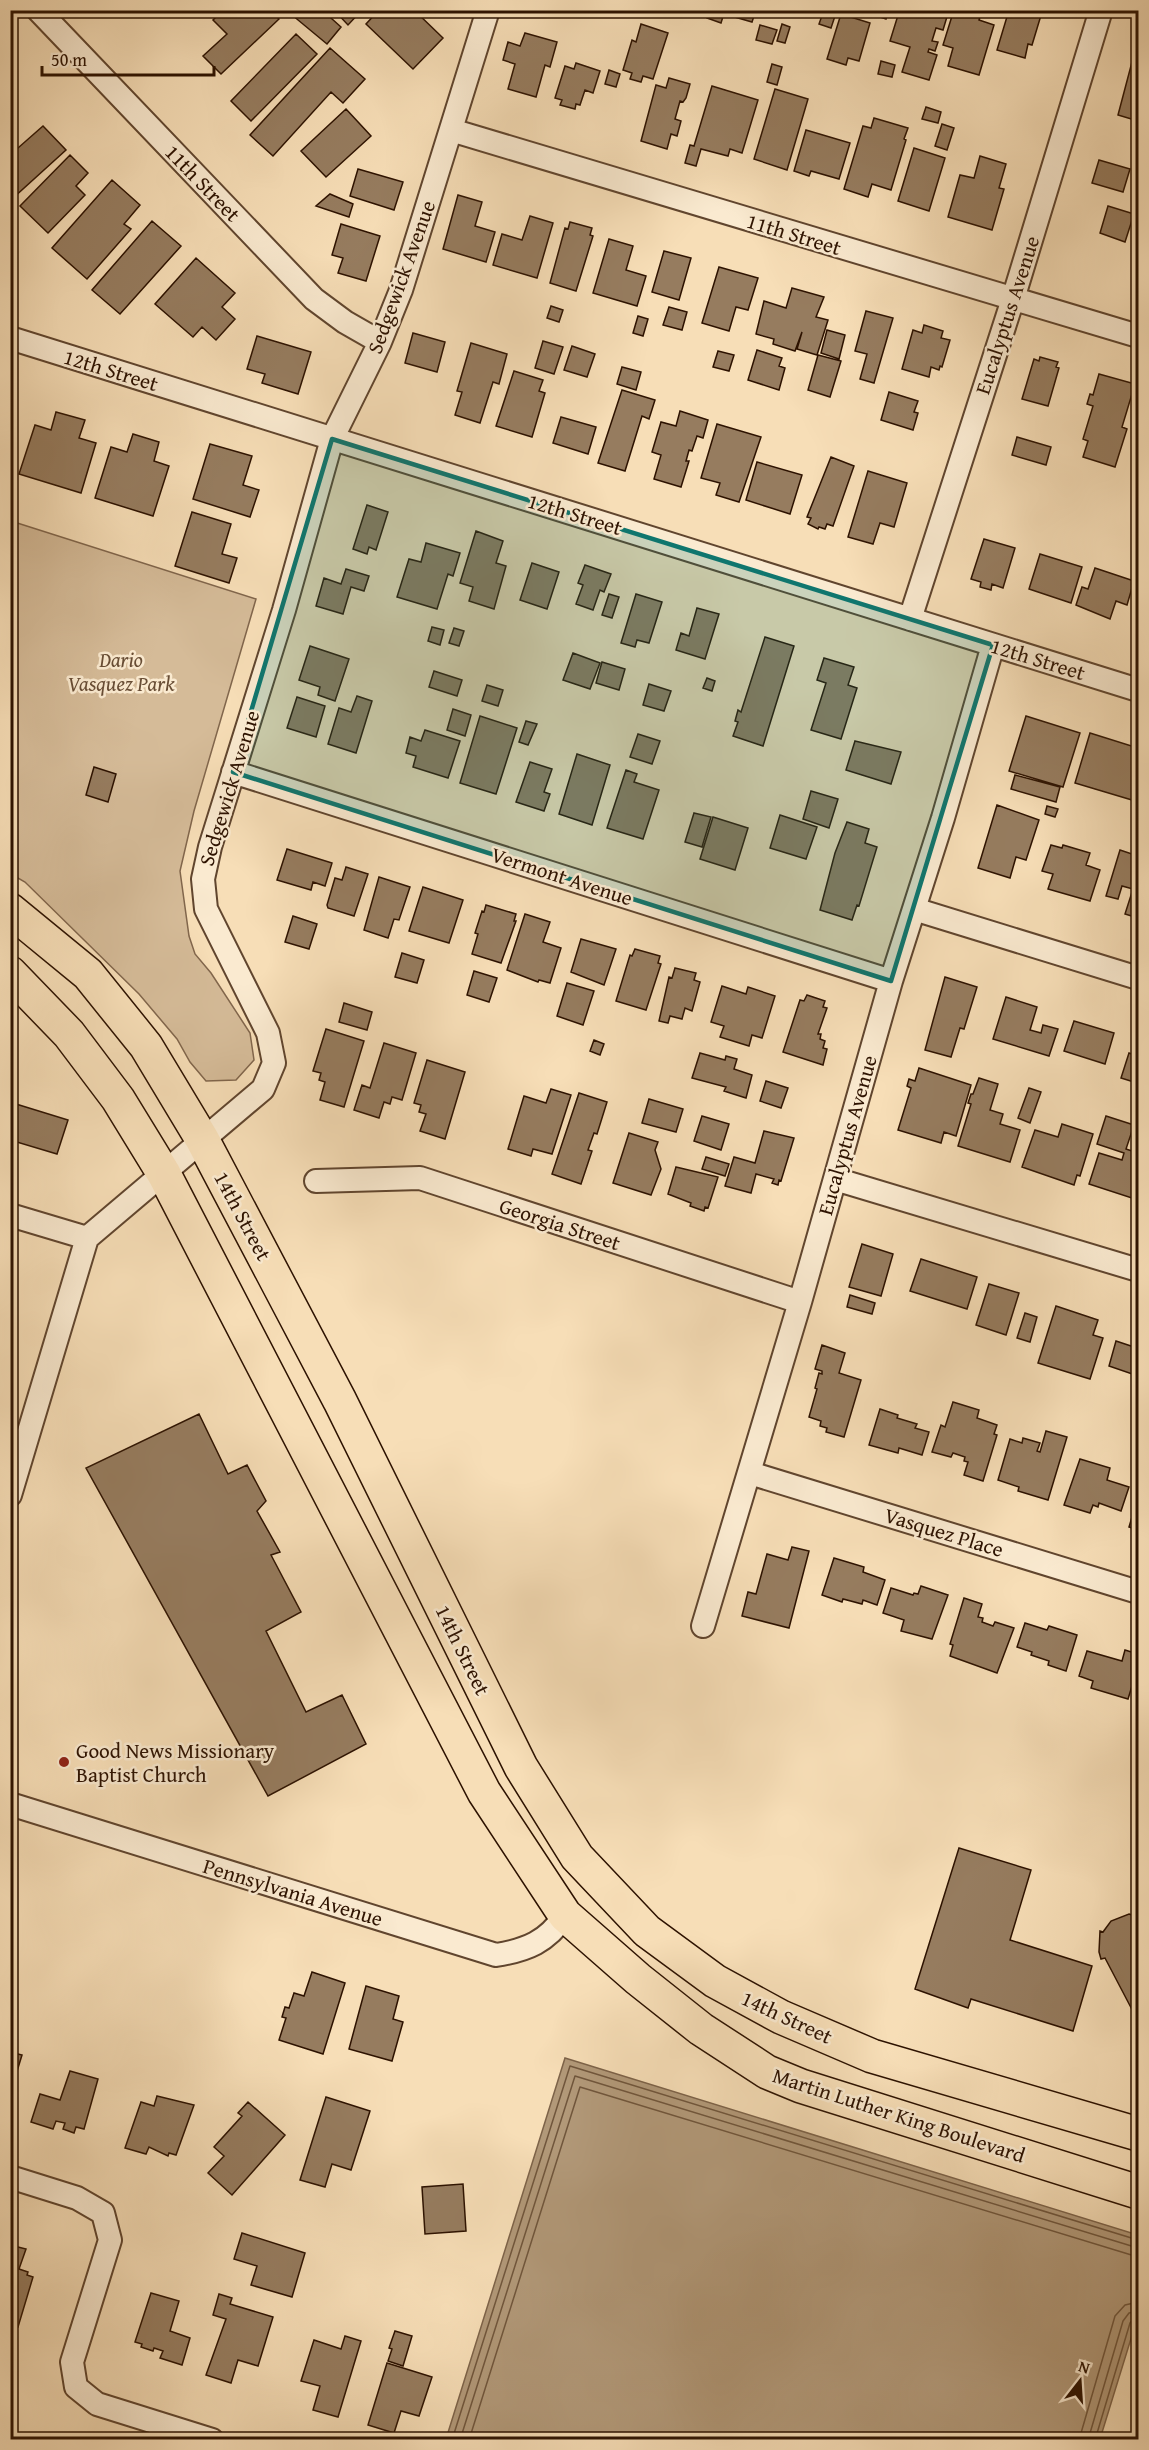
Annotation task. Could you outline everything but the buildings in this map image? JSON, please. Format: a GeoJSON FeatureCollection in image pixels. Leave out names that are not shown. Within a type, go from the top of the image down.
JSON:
{"type":"FeatureCollection","features":[{"type":"Feature","properties":{"kind":"main road","name":"14th Street"},"geometry":{"type":"LineString","coordinates":[[10,910],[88,974],[146,1046],[202,1139],[340,1401],[521,1767],[577,1857],[647,1931],[715,1981],[781,2017],[872,2056],[1138,2134]]}},
{"type":"Feature","properties":{"kind":"main road"},"geometry":{"type":"LineString","coordinates":[[10,973],[31,992],[73,1040],[118,1099],[164,1174],[484,1792],[565,1915]]}},
{"type":"Feature","properties":{"kind":"main road","name":"Martin Luther King Boulevard"},"geometry":{"type":"LineString","coordinates":[[565,1915],[638,1979],[701,2029],[766,2072],[1138,2192]]}},
{"type":"Feature","properties":{"kind":"street","name":"11th Street"},"geometry":{"type":"LineString","coordinates":[[38,10],[314,299],[345,322],[380,342]]}},
{"type":"Feature","properties":{"kind":"street","name":"Sedgewick Avenue"},"geometry":{"type":"LineString","coordinates":[[87,1238],[263,1089],[274,1063],[268,1033],[206,909],[202,879],[284,609],[332,439],[380,342],[401,290],[488,10]]}},
{"type":"Feature","properties":{"kind":"street","name":"Eucalyptus Avenue"},"geometry":{"type":"LineString","coordinates":[[910,619],[1013,299],[1101,10]]}},
{"type":"Feature","properties":{"kind":"street","name":"11th Street"},"geometry":{"type":"LineString","coordinates":[[451,130],[1138,336]]}},
{"type":"Feature","properties":{"kind":"street","name":"12th Street"},"geometry":{"type":"LineString","coordinates":[[10,338],[1138,690]]}},
{"type":"Feature","properties":{"kind":"street","name":"Eucalyptus Avenue"},"geometry":{"type":"LineString","coordinates":[[703,1626],[800,1302],[891,981],[943,818],[993,645]]}},
{"type":"Feature","properties":{"kind":"street","name":"Vermont Avenue"},"geometry":{"type":"LineString","coordinates":[[233,772],[891,981]]}},
{"type":"Feature","properties":{"kind":"street"},"geometry":{"type":"LineString","coordinates":[[914,909],[1138,978]]}},
{"type":"Feature","properties":{"kind":"street","name":"Georgia Street"},"geometry":{"type":"LineString","coordinates":[[316,1181],[420,1178],[800,1302]]}},
{"type":"Feature","properties":{"kind":"street"},"geometry":{"type":"LineString","coordinates":[[835,1179],[1138,1270]]}},
{"type":"Feature","properties":{"kind":"street"},"geometry":{"type":"LineString","coordinates":[[10,1215],[87,1238],[10,1495]]}},
{"type":"Feature","properties":{"kind":"street","name":"Vasquez Place"},"geometry":{"type":"LineString","coordinates":[[750,1473],[1138,1592]]}},
{"type":"Feature","properties":{"kind":"street","name":"Pennsylvania Avenue"},"geometry":{"type":"LineString","coordinates":[[10,1804],[496,1955],[524,1950],[555,1930],[565,1915]]}},
{"type":"Feature","properties":{"kind":"street"},"geometry":{"type":"LineString","coordinates":[[10,2177],[77,2198],[102,2213],[110,2240],[72,2362],[76,2387],[97,2404],[213,2439]]}},
{"type":"Feature","properties":{"kind":"highlighted area"},"geometry":{"type":"Polygon","coordinates":[[[332,439],[993,645],[891,981],[233,772],[332,439]]]}},
{"type":"Feature","properties":{"kind":"green space","name":"Dario Vasquez Park"},"geometry":{"type":"Polygon","coordinates":[[[11,521],[256,599],[194,811],[180,871],[189,936],[195,954],[211,973],[250,1033],[254,1060],[236,1080],[206,1081],[190,1062],[177,1039],[139,994],[25,882],[11,874],[11,521]]]}},
{"type":"Feature","properties":{"kind":"water"},"geometry":{"type":"Polygon","coordinates":[[[565,2058],[1138,2235],[1138,2316],[1100,2439],[446,2439],[565,2058]]]}},
{"type":"Feature","properties":{"kind":"place","name":"Good News Missionary Baptist Church"},"geometry":{"type":"Point","coordinates":[64,1762]}}]}
